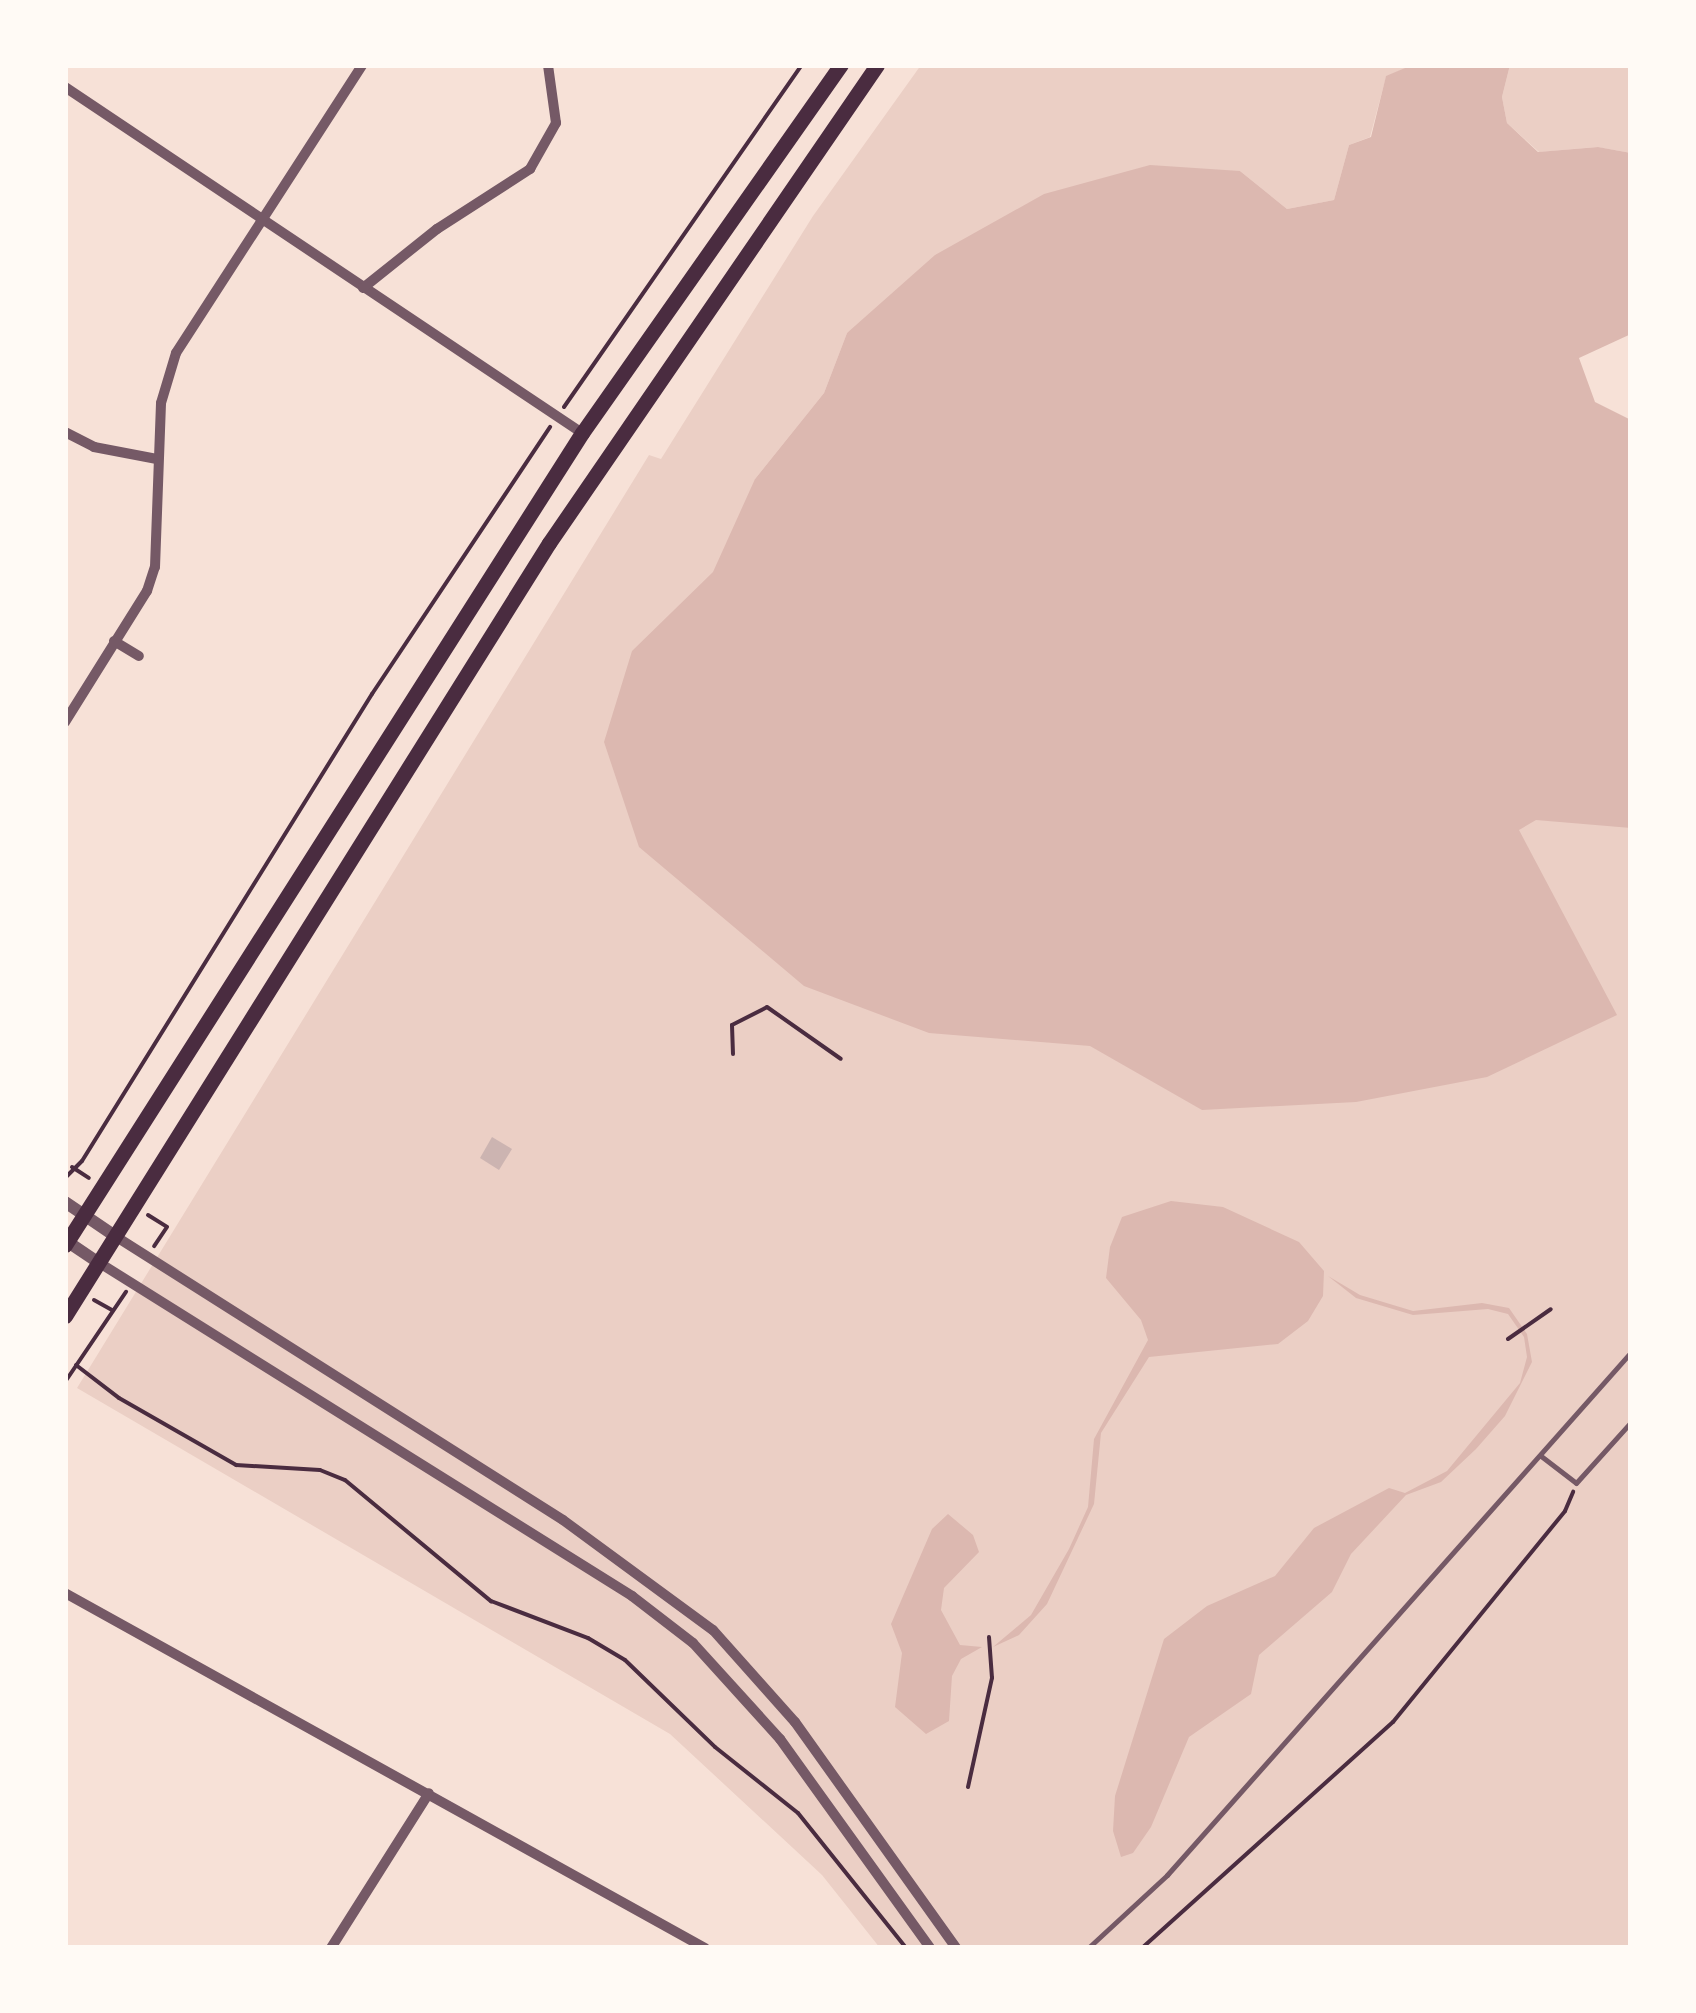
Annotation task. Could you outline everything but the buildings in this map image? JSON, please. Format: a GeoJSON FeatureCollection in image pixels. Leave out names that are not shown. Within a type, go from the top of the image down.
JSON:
{"type":"FeatureCollection","features":[{"type":"Feature","properties":{"kind":"main road"},"geometry":{"type":"LineString","coordinates":[[66,1243],[582,434],[841,65]]}},
{"type":"Feature","properties":{"kind":"main road"},"geometry":{"type":"LineString","coordinates":[[65,1316],[549,543],[877,65]]}},
{"type":"Feature","properties":{"kind":"street"},"geometry":{"type":"LineString","coordinates":[[65,722],[155,567],[162,527],[157,459],[162,403],[176,353],[260,216],[362,65]]}},
{"type":"Feature","properties":{"kind":"street"},"geometry":{"type":"LineString","coordinates":[[364,288],[437,228],[530,169],[556,123],[548,65]]}},
{"type":"Feature","properties":{"kind":"street"},"geometry":{"type":"LineString","coordinates":[[65,87],[582,434]]}},
{"type":"Feature","properties":{"kind":"street"},"geometry":{"type":"LineString","coordinates":[[65,432],[94,447],[157,459]]}},
{"type":"Feature","properties":{"kind":"street"},"geometry":{"type":"LineString","coordinates":[[114,640],[139,656]]}},
{"type":"Feature","properties":{"kind":"street"},"geometry":{"type":"LineString","coordinates":[[65,1202],[563,1520],[712,1630],[795,1722],[956,1948]]}},
{"type":"Feature","properties":{"kind":"street"},"geometry":{"type":"LineString","coordinates":[[66,1243],[670,1624],[780,1738],[930,1948]]}},
{"type":"Feature","properties":{"kind":"street"},"geometry":{"type":"LineString","coordinates":[[65,1593],[705,1948]]}},
{"type":"Feature","properties":{"kind":"street"},"geometry":{"type":"LineString","coordinates":[[331,1948],[429,1794]]}},
{"type":"Feature","properties":{"kind":"lane"},"geometry":{"type":"LineString","coordinates":[[1088,1948],[1167,1874],[1631,1352]]}},
{"type":"Feature","properties":{"kind":"lane"},"geometry":{"type":"LineString","coordinates":[[1540,1456],[1576,1484],[1631,1422]]}},
{"type":"Feature","properties":{"kind":"lane"},"geometry":{"type":"LineString","coordinates":[[1440,1948],[1503,1948]]}},
{"type":"Feature","properties":{"kind":"path"},"geometry":{"type":"LineString","coordinates":[[572,394],[802,65]]}},
{"type":"Feature","properties":{"kind":"path"},"geometry":{"type":"LineString","coordinates":[[65,1178],[82,1161],[372,694],[547,432]]}},
{"type":"Feature","properties":{"kind":"path"},"geometry":{"type":"LineString","coordinates":[[733,1054],[732,1025],[767,1007],[841,1059]]}},
{"type":"Feature","properties":{"kind":"path"},"geometry":{"type":"LineString","coordinates":[[65,1382],[112,1310]]}},
{"type":"Feature","properties":{"kind":"path"},"geometry":{"type":"LineString","coordinates":[[1508,1339],[1552,1310]]}},
{"type":"Feature","properties":{"kind":"path"},"geometry":{"type":"LineString","coordinates":[[76,1365],[119,1398],[236,1465],[320,1470],[345,1480],[491,1600],[625,1660],[715,1747],[798,1813],[906,1948]]}},
{"type":"Feature","properties":{"kind":"path"},"geometry":{"type":"LineString","coordinates":[[1142,1948],[1393,1722],[1565,1511],[1576,1484]]}},
{"type":"Feature","properties":{"kind":"path"},"geometry":{"type":"LineString","coordinates":[[968,1787],[992,1678],[989,1637]]}},
{"type":"Feature","properties":{"kind":"shaded area"},"geometry":{"type":"Polygon","coordinates":[[[921,65],[1412,65],[1386,77],[1370,137],[1349,145],[1334,200],[1287,209],[1240,171],[847,333],[824,393],[755,479],[1631,800],[1631,1948],[880,1948],[822,1875],[670,1734],[77,1388],[649,455],[661,459],[813,216],[921,65]]]}},
{"type":"Feature","properties":{"kind":"shaded area"},"geometry":{"type":"Polygon","coordinates":[[[1412,65],[1510,65],[1502,97],[1507,123],[1538,152],[1598,147],[1631,153],[1631,334],[1579,358],[1595,402],[1631,420],[1631,828],[1536,820],[1519,830],[1617,1015],[1487,1077],[1356,1102],[1202,1110],[1090,1046],[929,1033],[804,986],[639,847],[604,742],[632,651],[713,572],[755,479],[824,393],[847,333],[935,255],[1044,194],[1150,165],[1240,171],[1287,209],[1334,200],[1349,145],[1371,137],[1386,76],[1412,65]]]}},
{"type":"Feature","properties":{"kind":"shaded area"},"geometry":{"type":"Polygon","coordinates":[[[1510,65],[1631,65],[1631,153],[1597,147],[1539,152],[1507,123],[1502,97],[1510,65]]]}},
{"type":"Feature","properties":{"kind":"shaded area"},"geometry":{"type":"Polygon","coordinates":[[[1171,1201],[1223,1207],[1299,1242],[1324,1271],[1323,1296],[1308,1321],[1278,1344],[1149,1357],[1101,1433],[1094,1504],[1047,1604],[1019,1635],[993,1647],[1031,1615],[1069,1549],[1088,1507],[1094,1439],[1148,1340],[1141,1320],[1106,1278],[1110,1247],[1122,1217],[1171,1201]]]}},
{"type":"Feature","properties":{"kind":"shaded area"},"geometry":{"type":"Polygon","coordinates":[[[1328,1276],[1360,1295],[1413,1311],[1482,1303],[1509,1308],[1527,1334],[1532,1362],[1505,1416],[1476,1449],[1441,1482],[1406,1495],[1351,1554],[1332,1592],[1259,1655],[1251,1694],[1189,1737],[1151,1827],[1133,1853],[1121,1857],[1113,1831],[1115,1796],[1164,1639],[1207,1606],[1275,1576],[1314,1528],[1389,1488],[1405,1493],[1447,1471],[1520,1383],[1527,1357],[1524,1337],[1508,1314],[1488,1309],[1413,1315],[1356,1298],[1328,1276]]]}},
{"type":"Feature","properties":{"kind":"shaded area"},"geometry":{"type":"Polygon","coordinates":[[[948,1514],[973,1535],[979,1552],[944,1588],[941,1610],[960,1645],[982,1647],[961,1659],[952,1676],[949,1721],[926,1734],[895,1707],[902,1653],[891,1624],[932,1529],[948,1514]]]}}]}
